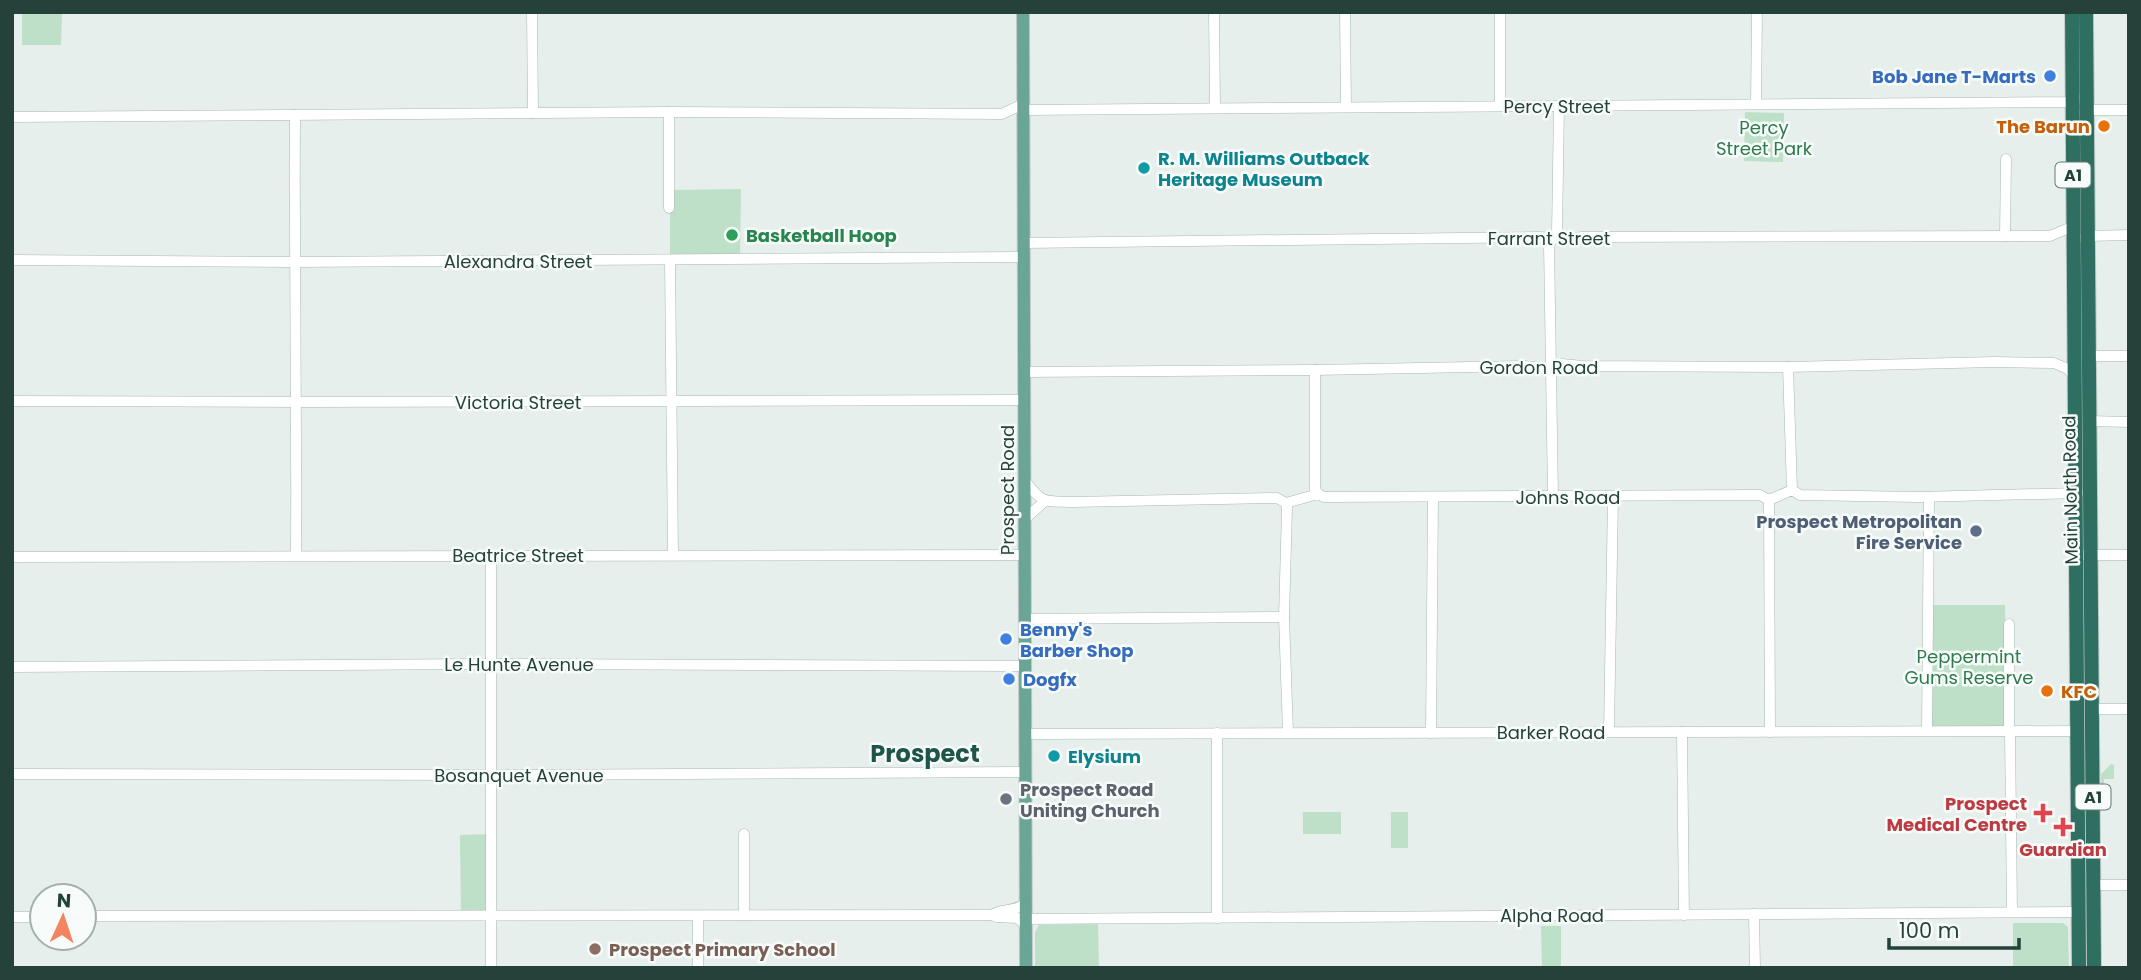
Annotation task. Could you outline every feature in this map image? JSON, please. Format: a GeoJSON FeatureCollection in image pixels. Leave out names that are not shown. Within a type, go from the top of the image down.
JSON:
{"type":"FeatureCollection","features":[{"type":"Feature","properties":{"kind":"highway","name":"A1"},"geometry":{"type":"LineString","coordinates":[[2072,12],[2074,332],[2082,354]]}},
{"type":"Feature","properties":{"kind":"highway","name":"Main North Road"},"geometry":{"type":"LineString","coordinates":[[2083,493],[2089,421],[2082,354],[2088,236],[2085,12]]}},
{"type":"Feature","properties":{"kind":"highway","name":"Main North Road"},"geometry":{"type":"LineString","coordinates":[[2082,354],[2075,377],[2083,493],[2077,731],[2086,912],[2094,968]]}},
{"type":"Feature","properties":{"kind":"highway","name":"Main North Road"},"geometry":{"type":"LineString","coordinates":[[2079,968],[2086,912],[2093,885],[2092,709],[2083,555]]}},
{"type":"Feature","properties":{"kind":"main road","name":"Prospect Road"},"geometry":{"type":"LineString","coordinates":[[1023,12],[1026,968]]}},
{"type":"Feature","properties":{"kind":"street"},"geometry":{"type":"LineString","coordinates":[[532,12],[533,113]]}},
{"type":"Feature","properties":{"kind":"street"},"geometry":{"type":"LineString","coordinates":[[1214,12],[1215,108]]}},
{"type":"Feature","properties":{"kind":"street"},"geometry":{"type":"LineString","coordinates":[[1345,12],[1346,107]]}},
{"type":"Feature","properties":{"kind":"street"},"geometry":{"type":"LineString","coordinates":[[1500,12],[1500,106]]}},
{"type":"Feature","properties":{"kind":"street"},"geometry":{"type":"LineString","coordinates":[[1756,104],[1757,12]]}},
{"type":"Feature","properties":{"kind":"street"},"geometry":{"type":"LineString","coordinates":[[2073,102],[2086,91]]}},
{"type":"Feature","properties":{"kind":"street","name":"Percy Street"},"geometry":{"type":"LineString","coordinates":[[1023,112],[1215,108],[2073,102]]}},
{"type":"Feature","properties":{"kind":"street"},"geometry":{"type":"LineString","coordinates":[[1553,496],[1549,244],[1557,233],[1559,106]]}},
{"type":"Feature","properties":{"kind":"street"},"geometry":{"type":"LineString","coordinates":[[2073,124],[2086,110],[2129,110]]}},
{"type":"Feature","properties":{"kind":"street"},"geometry":{"type":"LineString","coordinates":[[669,112],[669,208]]}},
{"type":"Feature","properties":{"kind":"street"},"geometry":{"type":"LineString","coordinates":[[12,117],[1023,112]]}},
{"type":"Feature","properties":{"kind":"street"},"geometry":{"type":"LineString","coordinates":[[1002,114],[1023,112]]}},
{"type":"Feature","properties":{"kind":"street"},"geometry":{"type":"LineString","coordinates":[[295,115],[296,556]]}},
{"type":"Feature","properties":{"kind":"street"},"geometry":{"type":"LineString","coordinates":[[2005,236],[2006,159]]}},
{"type":"Feature","properties":{"kind":"street","name":"Farrant Street"},"geometry":{"type":"LineString","coordinates":[[1024,243],[1539,237],[2050,236],[2074,226]]}},
{"type":"Feature","properties":{"kind":"street"},"geometry":{"type":"LineString","coordinates":[[2050,236],[2074,246],[2088,236],[2129,235]]}},
{"type":"Feature","properties":{"kind":"street","name":"Alexandra Street"},"geometry":{"type":"LineString","coordinates":[[12,260],[670,261],[1024,257]]}},
{"type":"Feature","properties":{"kind":"street"},"geometry":{"type":"LineString","coordinates":[[670,261],[673,555]]}},
{"type":"Feature","properties":{"kind":"street"},"geometry":{"type":"LineString","coordinates":[[2054,363],[2082,354],[2129,356]]}},
{"type":"Feature","properties":{"kind":"street"},"geometry":{"type":"LineString","coordinates":[[2054,363],[2068,369],[2075,377]]}},
{"type":"Feature","properties":{"kind":"street","name":"Gordon Road"},"geometry":{"type":"LineString","coordinates":[[1024,372],[1524,366],[1544,368],[1562,364],[1788,367],[2054,363]]}},
{"type":"Feature","properties":{"kind":"street"},"geometry":{"type":"LineString","coordinates":[[1788,367],[1792,490]]}},
{"type":"Feature","properties":{"kind":"street"},"geometry":{"type":"LineString","coordinates":[[1315,370],[1315,489],[1318,494]]}},
{"type":"Feature","properties":{"kind":"street","name":"Victoria Street"},"geometry":{"type":"LineString","coordinates":[[12,401],[1024,400]]}},
{"type":"Feature","properties":{"kind":"street"},"geometry":{"type":"LineString","coordinates":[[2089,421],[2129,422]]}},
{"type":"Feature","properties":{"kind":"street"},"geometry":{"type":"LineString","coordinates":[[1026,482],[1045,501],[1026,518]]}},
{"type":"Feature","properties":{"kind":"street"},"geometry":{"type":"LineString","coordinates":[[1792,490],[1800,495],[1929,497],[2083,493]]}},
{"type":"Feature","properties":{"kind":"street"},"geometry":{"type":"LineString","coordinates":[[1770,732],[1769,500],[1792,490]]}},
{"type":"Feature","properties":{"kind":"street","name":"Johns Road"},"geometry":{"type":"LineString","coordinates":[[1045,501],[1277,498],[1286,503],[1318,494],[1324,497],[1433,498],[1760,495],[1769,500]]}},
{"type":"Feature","properties":{"kind":"street"},"geometry":{"type":"LineString","coordinates":[[1609,732],[1613,497]]}},
{"type":"Feature","properties":{"kind":"street"},"geometry":{"type":"LineString","coordinates":[[1927,732],[1929,497]]}},
{"type":"Feature","properties":{"kind":"street"},"geometry":{"type":"LineString","coordinates":[[1431,733],[1433,498]]}},
{"type":"Feature","properties":{"kind":"street"},"geometry":{"type":"LineString","coordinates":[[1286,503],[1284,617],[1288,733]]}},
{"type":"Feature","properties":{"kind":"street"},"geometry":{"type":"LineString","coordinates":[[491,555],[491,968]]}},
{"type":"Feature","properties":{"kind":"street","name":"Beatrice Street"},"geometry":{"type":"LineString","coordinates":[[12,557],[1025,555]]}},
{"type":"Feature","properties":{"kind":"street"},"geometry":{"type":"LineString","coordinates":[[2083,555],[2129,555]]}},
{"type":"Feature","properties":{"kind":"street"},"geometry":{"type":"LineString","coordinates":[[1026,619],[1284,617]]}},
{"type":"Feature","properties":{"kind":"street"},"geometry":{"type":"LineString","coordinates":[[2009,624],[2012,912]]}},
{"type":"Feature","properties":{"kind":"street","name":"Le Hunte Avenue"},"geometry":{"type":"LineString","coordinates":[[12,667],[491,664],[1026,666]]}},
{"type":"Feature","properties":{"kind":"street"},"geometry":{"type":"LineString","coordinates":[[2092,709],[2129,709]]}},
{"type":"Feature","properties":{"kind":"street","name":"Barker Road"},"geometry":{"type":"LineString","coordinates":[[1025,734],[2077,731]]}},
{"type":"Feature","properties":{"kind":"street"},"geometry":{"type":"LineString","coordinates":[[1682,732],[1684,915]]}},
{"type":"Feature","properties":{"kind":"street"},"geometry":{"type":"LineString","coordinates":[[1217,733],[1217,918]]}},
{"type":"Feature","properties":{"kind":"street","name":"Bosanquet Avenue"},"geometry":{"type":"LineString","coordinates":[[12,774],[1025,772]]}},
{"type":"Feature","properties":{"kind":"street"},"geometry":{"type":"LineString","coordinates":[[744,834],[744,915]]}},
{"type":"Feature","properties":{"kind":"street"},"geometry":{"type":"LineString","coordinates":[[2093,885],[2129,885]]}},
{"type":"Feature","properties":{"kind":"street"},"geometry":{"type":"LineString","coordinates":[[98,916],[992,915],[996,911],[1018,909],[1025,903]]}},
{"type":"Feature","properties":{"kind":"street","name":"Alpha Road"},"geometry":{"type":"LineString","coordinates":[[992,915],[1017,918],[1026,922],[1217,918],[2086,912]]}},
{"type":"Feature","properties":{"kind":"street"},"geometry":{"type":"LineString","coordinates":[[1754,914],[1755,968]]}},
{"type":"Feature","properties":{"kind":"street"},"geometry":{"type":"LineString","coordinates":[[698,916],[698,968]]}},
{"type":"Feature","properties":{"kind":"green space"},"geometry":{"type":"Polygon","coordinates":[[[22,12],[62,12],[61,45],[22,45],[22,12]]]}},
{"type":"Feature","properties":{"kind":"green space","name":"Percy Street Park"},"geometry":{"type":"Polygon","coordinates":[[[1745,112],[1784,113],[1783,162],[1744,161],[1745,112]]]}},
{"type":"Feature","properties":{"kind":"green space"},"geometry":{"type":"Polygon","coordinates":[[[741,189],[740,260],[670,261],[670,190],[741,189]]]}},
{"type":"Feature","properties":{"kind":"green space","name":"Peppermint Gums Reserve"},"geometry":{"type":"Polygon","coordinates":[[[1932,605],[2005,605],[2007,729],[1930,730],[1932,605]]]}},
{"type":"Feature","properties":{"kind":"green space"},"geometry":{"type":"Polygon","coordinates":[[[2111,764],[2114,765],[2114,779],[2104,779],[2104,794],[2101,794],[2101,774],[2111,764]]]}},
{"type":"Feature","properties":{"kind":"green space"},"geometry":{"type":"Polygon","coordinates":[[[1303,812],[1341,812],[1341,834],[1303,834],[1303,812]]]}},
{"type":"Feature","properties":{"kind":"green space"},"geometry":{"type":"Polygon","coordinates":[[[1391,812],[1408,812],[1408,848],[1391,848],[1391,812]]]}},
{"type":"Feature","properties":{"kind":"green space"},"geometry":{"type":"Polygon","coordinates":[[[492,834],[491,916],[461,916],[460,835],[492,834]]]}},
{"type":"Feature","properties":{"kind":"green space"},"geometry":{"type":"Polygon","coordinates":[[[2013,923],[2063,923],[2068,927],[2069,968],[2013,968],[2013,923]]]}},
{"type":"Feature","properties":{"kind":"green space"},"geometry":{"type":"Polygon","coordinates":[[[1098,924],[1099,968],[1035,968],[1035,932],[1039,925],[1098,924]]]}},
{"type":"Feature","properties":{"kind":"green space"},"geometry":{"type":"Polygon","coordinates":[[[1541,926],[1561,926],[1561,968],[1542,968],[1541,926]]]}},
{"type":"Feature","properties":{"kind":"place","name":"Bob Jane T-Marts"},"geometry":{"type":"Point","coordinates":[2050,76]}},
{"type":"Feature","properties":{"kind":"place","name":"The Barun"},"geometry":{"type":"Point","coordinates":[2104,126]}},
{"type":"Feature","properties":{"kind":"place","name":"R. M. Williams Outback Heritage Museum"},"geometry":{"type":"Point","coordinates":[1144,168]}},
{"type":"Feature","properties":{"kind":"place","name":"Basketball Hoop"},"geometry":{"type":"Point","coordinates":[732,235]}},
{"type":"Feature","properties":{"kind":"place","name":"Prospect Metropolitan Fire Service"},"geometry":{"type":"Point","coordinates":[1976,531]}},
{"type":"Feature","properties":{"kind":"place","name":"Benny's Barber Shop"},"geometry":{"type":"Point","coordinates":[1006,639]}},
{"type":"Feature","properties":{"kind":"place","name":"Dogfx"},"geometry":{"type":"Point","coordinates":[1009,679]}},
{"type":"Feature","properties":{"kind":"place","name":"KFC"},"geometry":{"type":"Point","coordinates":[2047,691]}},
{"type":"Feature","properties":{"kind":"place","name":"Elysium"},"geometry":{"type":"Point","coordinates":[1054,756]}},
{"type":"Feature","properties":{"kind":"place","name":"Prospect Road Uniting Church"},"geometry":{"type":"Point","coordinates":[1006,799]}},
{"type":"Feature","properties":{"kind":"place","name":"Prospect Medical Centre"},"geometry":{"type":"Point","coordinates":[2043,813]}},
{"type":"Feature","properties":{"kind":"place","name":"Guardian"},"geometry":{"type":"Point","coordinates":[2063,827]}},
{"type":"Feature","properties":{"kind":"place","name":"Prospect Primary School"},"geometry":{"type":"Point","coordinates":[595,949]}},
{"type":"Feature","properties":{"kind":"district","name":"Prospect"},"geometry":{"type":"Point","coordinates":[925,753]}}]}
